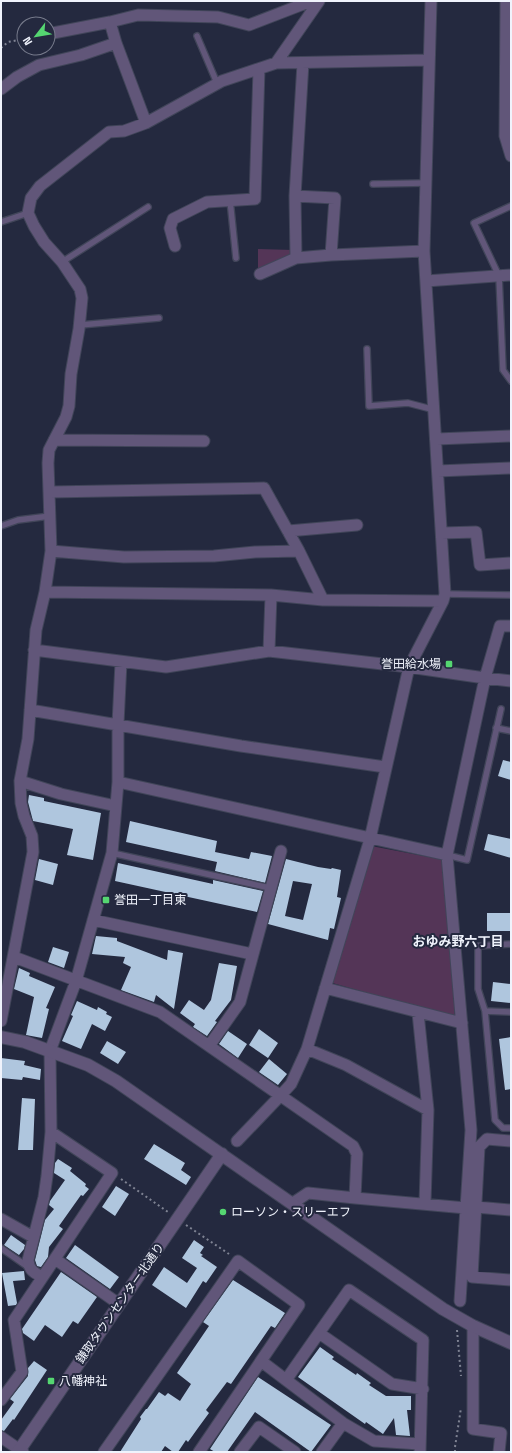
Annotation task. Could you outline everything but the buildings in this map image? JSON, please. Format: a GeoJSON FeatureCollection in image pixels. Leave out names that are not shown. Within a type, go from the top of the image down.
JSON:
{"type":"FeatureCollection","features":[{"type":"Feature","properties":{"kind":"street"},"geometry":{"type":"LineString","coordinates":[[56,32],[138,15],[218,17],[249,25],[306,3],[319,1]]}},
{"type":"Feature","properties":{"kind":"street"},"geometry":{"type":"LineString","coordinates":[[276,63],[319,1]]}},
{"type":"Feature","properties":{"kind":"street"},"geometry":{"type":"LineString","coordinates":[[237,1141],[281,1096],[290,1084],[307,1048],[370,839],[385,767],[409,667],[444,598],[437,440],[424,251],[431,1]]}},
{"type":"Feature","properties":{"kind":"street"},"geometry":{"type":"LineString","coordinates":[[506,1],[505,136],[511,156]]}},
{"type":"Feature","properties":{"kind":"street"},"geometry":{"type":"LineString","coordinates":[[110,22],[116,43],[146,123]]}},
{"type":"Feature","properties":{"kind":"street"},"geometry":{"type":"LineString","coordinates":[[1,89],[39,65],[81,55],[116,43]]}},
{"type":"Feature","properties":{"kind":"street"},"geometry":{"type":"LineString","coordinates":[[1,1021],[33,852],[32,836],[21,804],[20,781],[28,739],[36,630],[45,592],[51,551],[48,456],[49,450],[66,417],[69,406],[71,374],[80,325],[82,298],[80,289],[62,262],[44,242],[34,226],[28,213],[31,198],[40,186],[109,132],[124,131],[146,123],[217,84],[276,63],[429,60]]}},
{"type":"Feature","properties":{"kind":"street"},"geometry":{"type":"LineString","coordinates":[[296,258],[295,196],[303,63]]}},
{"type":"Feature","properties":{"kind":"street"},"geometry":{"type":"LineString","coordinates":[[175,246],[170,228],[173,219],[207,202],[255,199],[259,69]]}},
{"type":"Feature","properties":{"kind":"street"},"geometry":{"type":"LineString","coordinates":[[295,196],[335,198],[332,255]]}},
{"type":"Feature","properties":{"kind":"street"},"geometry":{"type":"LineString","coordinates":[[260,274],[296,258],[424,251]]}},
{"type":"Feature","properties":{"kind":"street"},"geometry":{"type":"LineString","coordinates":[[426,281],[511,275]]}},
{"type":"Feature","properties":{"kind":"street"},"geometry":{"type":"LineString","coordinates":[[437,440],[511,436]]}},
{"type":"Feature","properties":{"kind":"street"},"geometry":{"type":"LineString","coordinates":[[54,440],[204,441]]}},
{"type":"Feature","properties":{"kind":"street"},"geometry":{"type":"LineString","coordinates":[[438,471],[511,468]]}},
{"type":"Feature","properties":{"kind":"street"},"geometry":{"type":"LineString","coordinates":[[50,492],[264,488],[299,551],[323,600]]}},
{"type":"Feature","properties":{"kind":"street"},"geometry":{"type":"LineString","coordinates":[[288,531],[357,525]]}},
{"type":"Feature","properties":{"kind":"street"},"geometry":{"type":"LineString","coordinates":[[442,533],[476,532],[480,565],[511,563]]}},
{"type":"Feature","properties":{"kind":"street"},"geometry":{"type":"LineString","coordinates":[[51,551],[124,557],[214,556],[255,552],[299,551]]}},
{"type":"Feature","properties":{"kind":"street"},"geometry":{"type":"LineString","coordinates":[[45,592],[270,595],[323,600],[444,598]]}},
{"type":"Feature","properties":{"kind":"street"},"geometry":{"type":"LineString","coordinates":[[269,651],[270,595]]}},
{"type":"Feature","properties":{"kind":"street"},"geometry":{"type":"LineString","coordinates":[[511,626],[500,626],[485,678],[447,855],[471,1130],[472,1277],[511,1280]]}},
{"type":"Feature","properties":{"kind":"street"},"geometry":{"type":"LineString","coordinates":[[34,650],[166,667],[269,651],[409,667],[511,681]]}},
{"type":"Feature","properties":{"kind":"street"},"geometry":{"type":"LineString","coordinates":[[42,1277],[33,1272],[29,1267],[28,1260],[48,1176],[51,1132],[50,1051],[76,981],[112,852],[118,782],[118,724],[121,662]]}},
{"type":"Feature","properties":{"kind":"street"},"geometry":{"type":"LineString","coordinates":[[30,710],[242,746],[385,767]]}},
{"type":"Feature","properties":{"kind":"street"},"geometry":{"type":"LineString","coordinates":[[20,781],[61,794],[116,806]]}},
{"type":"Feature","properties":{"kind":"street"},"geometry":{"type":"LineString","coordinates":[[118,782],[447,855]]}},
{"type":"Feature","properties":{"kind":"street"},"geometry":{"type":"LineString","coordinates":[[209,1046],[240,1002],[281,852]]}},
{"type":"Feature","properties":{"kind":"street"},"geometry":{"type":"LineString","coordinates":[[93,920],[252,954]]}},
{"type":"Feature","properties":{"kind":"street"},"geometry":{"type":"LineString","coordinates":[[14,957],[160,1012],[353,1146],[357,1154],[355,1198]]}},
{"type":"Feature","properties":{"kind":"street"},"geometry":{"type":"LineString","coordinates":[[325,988],[462,1023]]}},
{"type":"Feature","properties":{"kind":"street"},"geometry":{"type":"LineString","coordinates":[[418,1012],[428,1110],[426,1203]]}},
{"type":"Feature","properties":{"kind":"street"},"geometry":{"type":"LineString","coordinates":[[1,1037],[25,1042],[88,1065],[116,1081],[443,1309],[473,1326],[511,1343]]}},
{"type":"Feature","properties":{"kind":"street"},"geometry":{"type":"LineString","coordinates":[[307,1048],[346,1065],[428,1110]]}},
{"type":"Feature","properties":{"kind":"street"},"geometry":{"type":"LineString","coordinates":[[1,1400],[22,1372],[14,1320],[112,1173],[51,1132]]}},
{"type":"Feature","properties":{"kind":"street"},"geometry":{"type":"LineString","coordinates":[[460,1301],[479,1147],[487,1140],[511,1141]]}},
{"type":"Feature","properties":{"kind":"street","name":"鎌取タウンセンター北通り"},"geometry":{"type":"LineString","coordinates":[[20,1451],[222,1154]]}},
{"type":"Feature","properties":{"kind":"street"},"geometry":{"type":"LineString","coordinates":[[293,1203],[308,1193],[511,1210]]}},
{"type":"Feature","properties":{"kind":"street"},"geometry":{"type":"LineString","coordinates":[[1,1218],[33,1237]]}},
{"type":"Feature","properties":{"kind":"street"},"geometry":{"type":"LineString","coordinates":[[55,1259],[119,1304]]}},
{"type":"Feature","properties":{"kind":"street"},"geometry":{"type":"LineString","coordinates":[[104,1452],[238,1261],[299,1305],[199,1452]]}},
{"type":"Feature","properties":{"kind":"street"},"geometry":{"type":"LineString","coordinates":[[261,1361],[286,1380],[343,1423],[374,1441],[420,1448],[423,1389],[423,1340],[349,1290],[286,1380]]}},
{"type":"Feature","properties":{"kind":"street"},"geometry":{"type":"LineString","coordinates":[[473,1326],[474,1429],[506,1434],[499,1452]]}},
{"type":"Feature","properties":{"kind":"street"},"geometry":{"type":"LineString","coordinates":[[319,1333],[392,1384],[423,1389]]}},
{"type":"Feature","properties":{"kind":"street"},"geometry":{"type":"LineString","coordinates":[[322,1452],[343,1423]]}},
{"type":"Feature","properties":{"kind":"street"},"geometry":{"type":"LineString","coordinates":[[240,1452],[259,1427],[295,1452]]}},
{"type":"Feature","properties":{"kind":"street"},"geometry":{"type":"LineString","coordinates":[[1,1437],[20,1451]]}},
{"type":"Feature","properties":{"kind":"lane"},"geometry":{"type":"LineString","coordinates":[[197,36],[217,84]]}},
{"type":"Feature","properties":{"kind":"lane"},"geometry":{"type":"LineString","coordinates":[[373,184],[425,183]]}},
{"type":"Feature","properties":{"kind":"lane"},"geometry":{"type":"LineString","coordinates":[[230,200],[236,258]]}},
{"type":"Feature","properties":{"kind":"lane"},"geometry":{"type":"LineString","coordinates":[[511,206],[474,223],[498,276],[502,370],[511,381]]}},
{"type":"Feature","properties":{"kind":"lane"},"geometry":{"type":"LineString","coordinates":[[62,262],[148,207]]}},
{"type":"Feature","properties":{"kind":"lane"},"geometry":{"type":"LineString","coordinates":[[1,222],[28,213]]}},
{"type":"Feature","properties":{"kind":"lane"},"geometry":{"type":"LineString","coordinates":[[80,325],[159,318]]}},
{"type":"Feature","properties":{"kind":"lane"},"geometry":{"type":"LineString","coordinates":[[367,349],[369,406],[408,403],[435,410]]}},
{"type":"Feature","properties":{"kind":"lane"},"geometry":{"type":"LineString","coordinates":[[1,526],[18,520],[50,516]]}},
{"type":"Feature","properties":{"kind":"lane"},"geometry":{"type":"LineString","coordinates":[[444,598],[511,595]]}},
{"type":"Feature","properties":{"kind":"lane"},"geometry":{"type":"LineString","coordinates":[[447,855],[466,860],[501,709]]}},
{"type":"Feature","properties":{"kind":"lane"},"geometry":{"type":"LineString","coordinates":[[496,728],[511,732]]}},
{"type":"Feature","properties":{"kind":"lane"},"geometry":{"type":"LineString","coordinates":[[112,852],[270,888]]}},
{"type":"Feature","properties":{"kind":"lane"},"geometry":{"type":"LineString","coordinates":[[511,944],[478,946],[478,989],[485,1011],[495,1120],[503,1128],[511,1128]]}},
{"type":"Feature","properties":{"kind":"lane"},"geometry":{"type":"LineString","coordinates":[[485,1011],[511,1012]]}},
{"type":"Feature","properties":{"kind":"lane"},"geometry":{"type":"LineString","coordinates":[[1,1248],[29,1267]]}},
{"type":"Feature","properties":{"kind":"path"},"geometry":{"type":"LineString","coordinates":[[1,48],[8,42],[16,40]]}},
{"type":"Feature","properties":{"kind":"path"},"geometry":{"type":"LineString","coordinates":[[457,1330],[461,1376]]}},
{"type":"Feature","properties":{"kind":"path"},"geometry":{"type":"LineString","coordinates":[[455,1452],[454,1447],[461,1406]]}},
{"type":"Feature","properties":{"kind":"shaded area"},"geometry":{"type":"Polygon","coordinates":[[[258,249],[294,250],[294,256],[258,270],[258,249]]]}},
{"type":"Feature","properties":{"kind":"shaded area"},"geometry":{"type":"Polygon","coordinates":[[[371,846],[445,860],[455,1018],[329,982],[371,846]]]}},
{"type":"Feature","properties":{"kind":"place","name":"誉田給水場"},"geometry":{"type":"Point","coordinates":[449,664]}},
{"type":"Feature","properties":{"kind":"place","name":"誉田一丁目東"},"geometry":{"type":"Point","coordinates":[106,900]}},
{"type":"Feature","properties":{"kind":"place","name":"ローソン・スリーエフ"},"geometry":{"type":"Point","coordinates":[223,1212]}},
{"type":"Feature","properties":{"kind":"place","name":"八幡神社"},"geometry":{"type":"Point","coordinates":[51,1381]}},
{"type":"Feature","properties":{"kind":"district","name":"おゆみ野六丁目"},"geometry":{"type":"Point","coordinates":[458,941]}}]}
